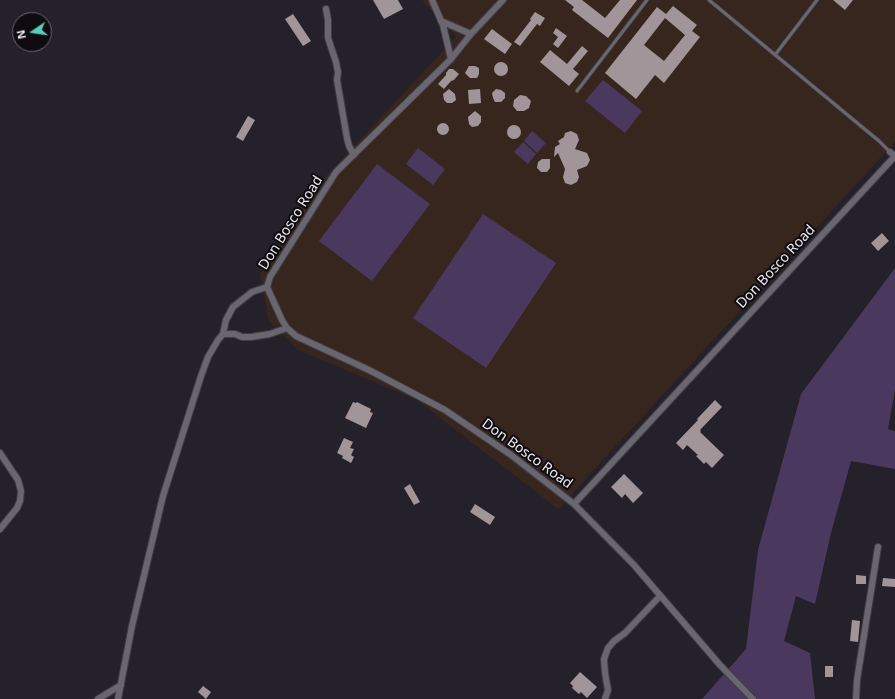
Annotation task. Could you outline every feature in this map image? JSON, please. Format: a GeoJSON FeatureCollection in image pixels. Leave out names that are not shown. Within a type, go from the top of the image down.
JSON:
{"type":"FeatureCollection","features":[{"type":"Feature","properties":{"kind":"street"},"geometry":{"type":"LineString","coordinates":[[432,0],[441,21],[451,59]]}},
{"type":"Feature","properties":{"kind":"street","name":"Don Bosco Road"},"geometry":{"type":"LineString","coordinates":[[503,0],[471,34],[451,59],[336,172],[270,277],[267,286],[282,320],[287,328],[296,336],[369,370],[445,410],[511,455],[574,504],[613,542],[720,665],[753,699]]}},
{"type":"Feature","properties":{"kind":"street"},"geometry":{"type":"LineString","coordinates":[[326,9],[328,20],[328,38],[338,72],[337,80],[347,138],[354,155]]}},
{"type":"Feature","properties":{"kind":"street"},"geometry":{"type":"LineString","coordinates":[[441,21],[471,34]]}},
{"type":"Feature","properties":{"kind":"street","name":"Don Bosco Road"},"geometry":{"type":"LineString","coordinates":[[574,504],[893,155]]}},
{"type":"Feature","properties":{"kind":"street"},"geometry":{"type":"LineString","coordinates":[[118,699],[132,626],[163,496],[201,376],[208,357],[223,334],[226,320],[233,307],[252,292],[267,286]]}},
{"type":"Feature","properties":{"kind":"street"},"geometry":{"type":"LineString","coordinates":[[223,334],[235,334],[242,337],[251,337],[270,334],[287,328]]}},
{"type":"Feature","properties":{"kind":"street"},"geometry":{"type":"LineString","coordinates":[[0,453],[18,480],[21,491],[20,501],[17,508],[0,529]]}},
{"type":"Feature","properties":{"kind":"street"},"geometry":{"type":"LineString","coordinates":[[856,699],[857,680],[878,548]]}},
{"type":"Feature","properties":{"kind":"street"},"geometry":{"type":"LineString","coordinates":[[606,699],[608,690],[604,659],[608,648],[660,596]]}},
{"type":"Feature","properties":{"kind":"street"},"geometry":{"type":"LineString","coordinates":[[98,699],[121,685]]}},
{"type":"Feature","properties":{"kind":"lane"},"geometry":{"type":"LineString","coordinates":[[577,91],[647,0]]}},
{"type":"Feature","properties":{"kind":"lane"},"geometry":{"type":"LineString","coordinates":[[709,0],[879,141],[893,155]]}},
{"type":"Feature","properties":{"kind":"lane"},"geometry":{"type":"LineString","coordinates":[[775,55],[817,0]]}},
{"type":"Feature","properties":{"kind":"shaded area"},"geometry":{"type":"Polygon","coordinates":[[[422,0],[895,0],[895,142],[558,509],[417,400],[298,350],[268,320],[260,274],[312,191],[456,37],[422,0]]]}},
{"type":"Feature","properties":{"kind":"shaded area"},"geometry":{"type":"Polygon","coordinates":[[[603,80],[642,111],[625,133],[585,101],[603,80]]]}},
{"type":"Feature","properties":{"kind":"shaded area"},"geometry":{"type":"Polygon","coordinates":[[[532,131],[546,143],[537,153],[524,141],[532,131]]]}},
{"type":"Feature","properties":{"kind":"shaded area"},"geometry":{"type":"Polygon","coordinates":[[[523,142],[536,154],[528,164],[514,152],[523,142]]]}},
{"type":"Feature","properties":{"kind":"shaded area"},"geometry":{"type":"Polygon","coordinates":[[[418,148],[445,169],[433,185],[406,164],[418,148]]]}},
{"type":"Feature","properties":{"kind":"shaded area"},"geometry":{"type":"Polygon","coordinates":[[[377,164],[430,204],[372,281],[319,241],[377,164]]]}},
{"type":"Feature","properties":{"kind":"shaded area"},"geometry":{"type":"Polygon","coordinates":[[[483,214],[556,263],[486,368],[413,318],[483,214]]]}},
{"type":"Feature","properties":{"kind":"shaded area"},"geometry":{"type":"Polygon","coordinates":[[[895,268],[895,390],[888,429],[895,431],[895,469],[851,461],[831,533],[815,604],[796,596],[784,641],[810,653],[815,699],[702,699],[746,649],[758,550],[801,394],[895,268]]]}},
{"type":"Feature","properties":{"kind":"building"},"geometry":{"type":"Polygon","coordinates":[[[373,0],[398,0],[403,9],[384,19],[373,0]]]}},
{"type":"Feature","properties":{"kind":"building"},"geometry":{"type":"Polygon","coordinates":[[[565,0],[582,0],[605,18],[620,0],[637,0],[608,38],[572,10],[574,7],[565,0]]]}},
{"type":"Feature","properties":{"kind":"building"},"geometry":{"type":"Polygon","coordinates":[[[833,0],[853,0],[845,10],[833,0]]]}},
{"type":"Feature","properties":{"kind":"building"},"geometry":{"type":"Polygon","coordinates":[[[673,6],[697,25],[692,31],[700,37],[664,83],[655,75],[636,99],[605,73],[657,7],[666,14],[673,6]],[[665,18],[644,45],[664,61],[685,35],[665,18]]]}},
{"type":"Feature","properties":{"kind":"building"},"geometry":{"type":"Polygon","coordinates":[[[535,12],[545,18],[540,26],[537,24],[520,46],[514,42],[531,20],[530,19],[535,12]]]}},
{"type":"Feature","properties":{"kind":"building"},"geometry":{"type":"Polygon","coordinates":[[[293,14],[311,41],[303,46],[285,19],[293,14]]]}},
{"type":"Feature","properties":{"kind":"building"},"geometry":{"type":"Polygon","coordinates":[[[556,28],[567,36],[558,48],[553,44],[558,37],[553,33],[556,28]]]}},
{"type":"Feature","properties":{"kind":"building"},"geometry":{"type":"Polygon","coordinates":[[[492,29],[512,44],[505,54],[484,39],[492,29]]]}},
{"type":"Feature","properties":{"kind":"building"},"geometry":{"type":"Polygon","coordinates":[[[582,46],[588,51],[573,69],[579,74],[569,86],[540,62],[550,50],[567,64],[582,46]]]}},
{"type":"Feature","properties":{"kind":"building"},"geometry":{"type":"Polygon","coordinates":[[[501,62],[506,64],[508,69],[506,74],[501,76],[496,74],[494,69],[496,64],[501,62]]]}},
{"type":"Feature","properties":{"kind":"building"},"geometry":{"type":"Polygon","coordinates":[[[469,66],[479,68],[477,78],[470,78],[465,73],[469,66]]]}},
{"type":"Feature","properties":{"kind":"building"},"geometry":{"type":"Polygon","coordinates":[[[449,69],[453,69],[459,74],[444,89],[438,84],[449,69]]]}},
{"type":"Feature","properties":{"kind":"building"},"geometry":{"type":"Polygon","coordinates":[[[449,89],[455,94],[456,100],[452,103],[447,103],[444,100],[443,94],[449,89]]]}},
{"type":"Feature","properties":{"kind":"building"},"geometry":{"type":"Polygon","coordinates":[[[480,89],[481,103],[469,104],[468,90],[480,89]]]}},
{"type":"Feature","properties":{"kind":"building"},"geometry":{"type":"Polygon","coordinates":[[[496,89],[505,93],[505,98],[501,102],[495,102],[493,98],[492,93],[496,89]]]}},
{"type":"Feature","properties":{"kind":"building"},"geometry":{"type":"Polygon","coordinates":[[[520,95],[526,96],[531,101],[529,108],[524,111],[517,111],[513,106],[514,100],[520,95]]]}},
{"type":"Feature","properties":{"kind":"building"},"geometry":{"type":"Polygon","coordinates":[[[475,111],[481,116],[481,122],[478,126],[472,127],[469,124],[468,117],[475,111]]]}},
{"type":"Feature","properties":{"kind":"building"},"geometry":{"type":"Polygon","coordinates":[[[248,116],[255,120],[243,141],[236,137],[248,116]]]}},
{"type":"Feature","properties":{"kind":"building"},"geometry":{"type":"Polygon","coordinates":[[[445,123],[448,124],[448,134],[441,135],[438,134],[437,127],[438,124],[445,123]]]}},
{"type":"Feature","properties":{"kind":"building"},"geometry":{"type":"Polygon","coordinates":[[[514,125],[519,127],[521,132],[519,137],[514,139],[509,137],[507,132],[509,127],[514,125]]]}},
{"type":"Feature","properties":{"kind":"building"},"geometry":{"type":"Polygon","coordinates":[[[571,131],[577,134],[579,140],[575,149],[587,153],[590,160],[587,166],[577,170],[579,177],[577,182],[571,185],[565,183],[563,177],[565,169],[558,153],[554,157],[555,147],[560,144],[558,141],[564,137],[565,133],[571,131]]]}},
{"type":"Feature","properties":{"kind":"building"},"geometry":{"type":"Polygon","coordinates":[[[542,159],[550,159],[550,168],[547,172],[541,172],[537,168],[538,162],[542,159]]]}},
{"type":"Feature","properties":{"kind":"building"},"geometry":{"type":"Polygon","coordinates":[[[882,233],[889,241],[878,251],[871,243],[882,233]]]}},
{"type":"Feature","properties":{"kind":"building"},"geometry":{"type":"Polygon","coordinates":[[[715,400],[722,407],[700,430],[700,432],[724,455],[712,468],[706,462],[704,464],[696,456],[698,455],[687,445],[683,450],[676,443],[715,400]]]}},
{"type":"Feature","properties":{"kind":"building"},"geometry":{"type":"Polygon","coordinates":[[[353,402],[357,402],[371,409],[370,412],[373,413],[366,428],[345,418],[353,402]]]}},
{"type":"Feature","properties":{"kind":"building"},"geometry":{"type":"Polygon","coordinates":[[[344,438],[353,442],[350,448],[354,449],[351,455],[354,457],[351,463],[337,453],[344,438]]]}},
{"type":"Feature","properties":{"kind":"building"},"geometry":{"type":"Polygon","coordinates":[[[624,474],[643,493],[633,503],[625,494],[622,498],[611,487],[624,474]]]}},
{"type":"Feature","properties":{"kind":"building"},"geometry":{"type":"Polygon","coordinates":[[[410,484],[420,502],[414,505],[404,488],[410,484]]]}},
{"type":"Feature","properties":{"kind":"building"},"geometry":{"type":"Polygon","coordinates":[[[475,504],[495,517],[490,525],[470,512],[475,504]]]}},
{"type":"Feature","properties":{"kind":"building"},"geometry":{"type":"Polygon","coordinates":[[[856,575],[866,576],[866,584],[856,584],[856,575]]]}},
{"type":"Feature","properties":{"kind":"building"},"geometry":{"type":"Polygon","coordinates":[[[883,578],[895,579],[895,587],[882,586],[883,578]]]}},
{"type":"Feature","properties":{"kind":"building"},"geometry":{"type":"Polygon","coordinates":[[[852,620],[860,621],[858,642],[850,641],[852,620]]]}},
{"type":"Feature","properties":{"kind":"building"},"geometry":{"type":"Polygon","coordinates":[[[825,666],[833,666],[833,677],[825,677],[825,666]]]}},
{"type":"Feature","properties":{"kind":"building"},"geometry":{"type":"Polygon","coordinates":[[[580,672],[597,687],[587,698],[581,692],[579,694],[572,688],[573,686],[570,683],[580,672]]]}},
{"type":"Feature","properties":{"kind":"building"},"geometry":{"type":"Polygon","coordinates":[[[203,686],[211,692],[206,699],[198,692],[203,686]]]}}]}
